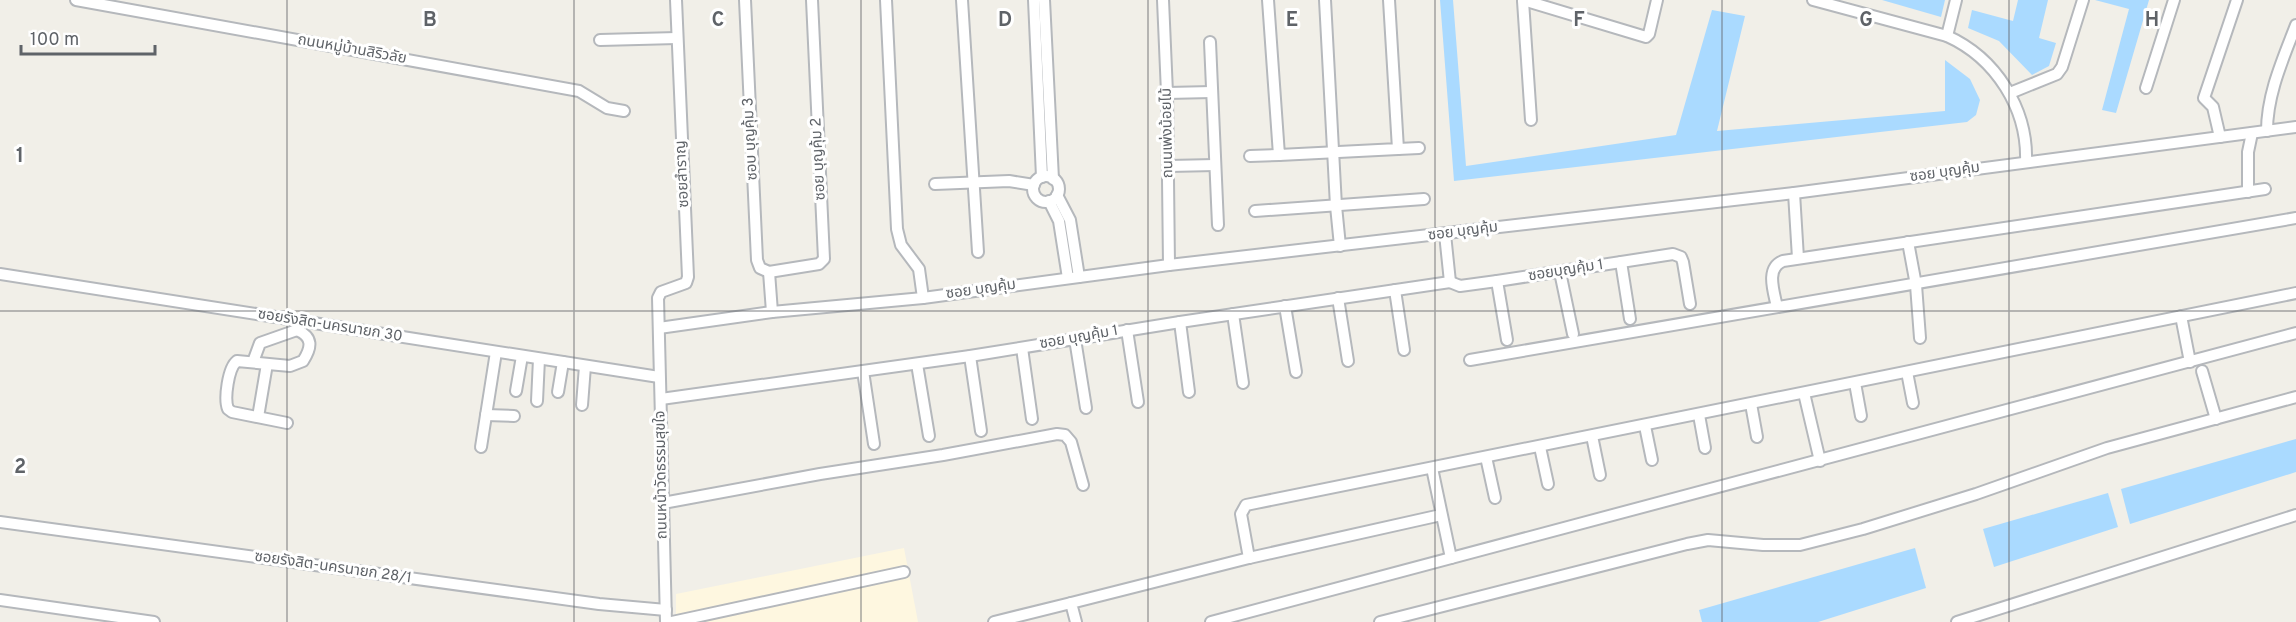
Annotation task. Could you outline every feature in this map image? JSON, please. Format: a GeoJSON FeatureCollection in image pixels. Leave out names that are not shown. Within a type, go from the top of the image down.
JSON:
{"type":"FeatureCollection","features":[{"type":"Feature","properties":{"kind":"street","name":"ถนนหมู่บ้านสิริวลัย"},"geometry":{"type":"LineString","coordinates":[[76,0],[579,91],[607,108],[624,111]]}},
{"type":"Feature","properties":{"kind":"street","name":"ซอยสำราญ"},"geometry":{"type":"LineString","coordinates":[[659,327],[659,294],[688,281],[676,0]]}},
{"type":"Feature","properties":{"kind":"street","name":"ซอบ บุญคุ้ม 3"},"geometry":{"type":"LineString","coordinates":[[745,0],[757,260],[760,268],[769,272]]}},
{"type":"Feature","properties":{"kind":"street","name":"ซอย บุญคุ้ม 2"},"geometry":{"type":"LineString","coordinates":[[769,272],[819,264],[823,262],[825,256],[812,0]]}},
{"type":"Feature","properties":{"kind":"street"},"geometry":{"type":"LineString","coordinates":[[886,0],[897,229],[901,245],[920,269],[923,298]]}},
{"type":"Feature","properties":{"kind":"street"},"geometry":{"type":"LineString","coordinates":[[962,0],[978,252]]}},
{"type":"Feature","properties":{"kind":"street"},"geometry":{"type":"LineString","coordinates":[[1034,0],[1043,180]]}},
{"type":"Feature","properties":{"kind":"street"},"geometry":{"type":"LineString","coordinates":[[1044,0],[1043,180],[1034,193],[1038,200],[1053,198]]}},
{"type":"Feature","properties":{"kind":"street","name":"ถนนเพ่งน้อยไม้"},"geometry":{"type":"LineString","coordinates":[[1162,0],[1169,166],[1169,265]]}},
{"type":"Feature","properties":{"kind":"street"},"geometry":{"type":"LineString","coordinates":[[1268,0],[1279,155]]}},
{"type":"Feature","properties":{"kind":"street"},"geometry":{"type":"LineString","coordinates":[[1325,0],[1340,246]]}},
{"type":"Feature","properties":{"kind":"street"},"geometry":{"type":"LineString","coordinates":[[1389,0],[1398,149]]}},
{"type":"Feature","properties":{"kind":"street"},"geometry":{"type":"LineString","coordinates":[[1531,120],[1523,1],[1646,38],[1658,0]]}},
{"type":"Feature","properties":{"kind":"street"},"geometry":{"type":"LineString","coordinates":[[1813,0],[1947,36],[1974,51],[1985,61],[2010,93],[2024,126],[2027,145],[2026,162]]}},
{"type":"Feature","properties":{"kind":"street"},"geometry":{"type":"LineString","coordinates":[[1947,36],[1956,0]]}},
{"type":"Feature","properties":{"kind":"street"},"geometry":{"type":"LineString","coordinates":[[2010,93],[2057,75],[2062,67],[2083,0]]}},
{"type":"Feature","properties":{"kind":"street"},"geometry":{"type":"LineString","coordinates":[[2146,88],[2174,0]]}},
{"type":"Feature","properties":{"kind":"street"},"geometry":{"type":"LineString","coordinates":[[2220,137],[2213,107],[2204,98],[2237,0]]}},
{"type":"Feature","properties":{"kind":"street"},"geometry":{"type":"LineString","coordinates":[[2267,131],[2270,99],[2292,44],[2296,25]]}},
{"type":"Feature","properties":{"kind":"street"},"geometry":{"type":"LineString","coordinates":[[600,40],[677,38]]}},
{"type":"Feature","properties":{"kind":"street"},"geometry":{"type":"LineString","coordinates":[[1210,42],[1218,225]]}},
{"type":"Feature","properties":{"kind":"street"},"geometry":{"type":"LineString","coordinates":[[1167,93],[1212,92]]}},
{"type":"Feature","properties":{"kind":"street","name":"ซอย บุญคุ้ม"},"geometry":{"type":"LineString","coordinates":[[659,327],[772,312],[923,298],[1169,265],[1794,193],[2296,127]]}},
{"type":"Feature","properties":{"kind":"street"},"geometry":{"type":"LineString","coordinates":[[2248,192],[2248,152],[2252,133]]}},
{"type":"Feature","properties":{"kind":"street"},"geometry":{"type":"LineString","coordinates":[[1250,156],[1419,148]]}},
{"type":"Feature","properties":{"kind":"street"},"geometry":{"type":"LineString","coordinates":[[1169,166],[1215,165]]}},
{"type":"Feature","properties":{"kind":"street"},"geometry":{"type":"LineString","coordinates":[[935,184],[1043,180],[1057,184],[1053,198],[1073,277]]}},
{"type":"Feature","properties":{"kind":"street"},"geometry":{"type":"LineString","coordinates":[[1777,307],[1772,279],[1774,267],[1784,261],[2265,189]]}},
{"type":"Feature","properties":{"kind":"street"},"geometry":{"type":"LineString","coordinates":[[1794,193],[1798,258]]}},
{"type":"Feature","properties":{"kind":"street"},"geometry":{"type":"LineString","coordinates":[[1255,211],[1424,199]]}},
{"type":"Feature","properties":{"kind":"street"},"geometry":{"type":"LineString","coordinates":[[1470,360],[2296,218]]}},
{"type":"Feature","properties":{"kind":"street"},"geometry":{"type":"LineString","coordinates":[[1445,234],[1455,284]]}},
{"type":"Feature","properties":{"kind":"street"},"geometry":{"type":"LineString","coordinates":[[1908,242],[1916,285],[1920,338]]}},
{"type":"Feature","properties":{"kind":"street","name":"ซอยบุญคุ้ม 1"},"geometry":{"type":"LineString","coordinates":[[1455,284],[1497,281],[1673,254],[1681,257],[1683,262],[1690,304]]}},
{"type":"Feature","properties":{"kind":"street"},"geometry":{"type":"LineString","coordinates":[[1621,262],[1629,319]]}},
{"type":"Feature","properties":{"kind":"street"},"geometry":{"type":"LineString","coordinates":[[769,272],[772,312]]}},
{"type":"Feature","properties":{"kind":"street"},"geometry":{"type":"LineString","coordinates":[[1560,272],[1573,334]]}},
{"type":"Feature","properties":{"kind":"street","name":"ซอยรังสิต-นครนายก 30"},"geometry":{"type":"LineString","coordinates":[[0,274],[297,326],[496,352],[659,377]]}},
{"type":"Feature","properties":{"kind":"street"},"geometry":{"type":"LineString","coordinates":[[1497,281],[1507,340]]}},
{"type":"Feature","properties":{"kind":"street","name":"ซอย บุญคุ้ม 1"},"geometry":{"type":"LineString","coordinates":[[661,399],[917,364],[1338,298],[1455,284]]}},
{"type":"Feature","properties":{"kind":"street"},"geometry":{"type":"LineString","coordinates":[[1395,290],[1404,350]]}},
{"type":"Feature","properties":{"kind":"street"},"geometry":{"type":"LineString","coordinates":[[1249,558],[1242,514],[1246,505],[2296,294]]}},
{"type":"Feature","properties":{"kind":"street"},"geometry":{"type":"LineString","coordinates":[[1338,298],[1348,361]]}},
{"type":"Feature","properties":{"kind":"street"},"geometry":{"type":"LineString","coordinates":[[1285,306],[1296,372]]}},
{"type":"Feature","properties":{"kind":"street"},"geometry":{"type":"LineString","coordinates":[[1233,314],[1243,383]]}},
{"type":"Feature","properties":{"kind":"street"},"geometry":{"type":"LineString","coordinates":[[2181,316],[2190,362]]}},
{"type":"Feature","properties":{"kind":"street"},"geometry":{"type":"LineString","coordinates":[[1180,322],[1189,392]]}},
{"type":"Feature","properties":{"kind":"street"},"geometry":{"type":"LineString","coordinates":[[253,362],[260,344],[297,326],[310,338],[311,346],[303,361],[290,366],[237,361],[234,363],[226,405],[232,412],[287,423]]}},
{"type":"Feature","properties":{"kind":"street","name":"ถนนหน้าวัดธรรมสุขใจ"},"geometry":{"type":"LineString","coordinates":[[659,327],[666,622]]}},
{"type":"Feature","properties":{"kind":"street"},"geometry":{"type":"LineString","coordinates":[[1127,330],[1138,402]]}},
{"type":"Feature","properties":{"kind":"street"},"geometry":{"type":"LineString","coordinates":[[1211,622],[2296,333]]}},
{"type":"Feature","properties":{"kind":"street"},"geometry":{"type":"LineString","coordinates":[[1075,339],[1086,408]]}},
{"type":"Feature","properties":{"kind":"street"},"geometry":{"type":"LineString","coordinates":[[1022,348],[1032,419]]}},
{"type":"Feature","properties":{"kind":"street"},"geometry":{"type":"LineString","coordinates":[[481,447],[496,352]]}},
{"type":"Feature","properties":{"kind":"street"},"geometry":{"type":"LineString","coordinates":[[516,391],[522,356]]}},
{"type":"Feature","properties":{"kind":"street"},"geometry":{"type":"LineString","coordinates":[[969,356],[981,431]]}},
{"type":"Feature","properties":{"kind":"street"},"geometry":{"type":"LineString","coordinates":[[537,401],[539,359]]}},
{"type":"Feature","properties":{"kind":"street"},"geometry":{"type":"LineString","coordinates":[[558,392],[563,362]]}},
{"type":"Feature","properties":{"kind":"street"},"geometry":{"type":"LineString","coordinates":[[258,417],[267,364]]}},
{"type":"Feature","properties":{"kind":"street"},"geometry":{"type":"LineString","coordinates":[[917,364],[928,436]]}},
{"type":"Feature","properties":{"kind":"street"},"geometry":{"type":"LineString","coordinates":[[582,405],[585,366]]}},
{"type":"Feature","properties":{"kind":"street"},"geometry":{"type":"LineString","coordinates":[[864,371],[874,444]]}},
{"type":"Feature","properties":{"kind":"street"},"geometry":{"type":"LineString","coordinates":[[2202,371],[2216,419]]}},
{"type":"Feature","properties":{"kind":"street"},"geometry":{"type":"LineString","coordinates":[[1907,372],[1913,403]]}},
{"type":"Feature","properties":{"kind":"street"},"geometry":{"type":"LineString","coordinates":[[1855,383],[1862,416]]}},
{"type":"Feature","properties":{"kind":"street"},"geometry":{"type":"LineString","coordinates":[[1803,393],[1820,461]]}},
{"type":"Feature","properties":{"kind":"street"},"geometry":{"type":"LineString","coordinates":[[1380,622],[1708,540],[1784,546],[1831,538],[1976,494],[2107,448],[2296,397]]}},
{"type":"Feature","properties":{"kind":"street"},"geometry":{"type":"LineString","coordinates":[[1750,404],[1757,437]]}},
{"type":"Feature","properties":{"kind":"street"},"geometry":{"type":"LineString","coordinates":[[486,415],[514,416]]}},
{"type":"Feature","properties":{"kind":"street"},"geometry":{"type":"LineString","coordinates":[[1699,415],[1705,448]]}},
{"type":"Feature","properties":{"kind":"street"},"geometry":{"type":"LineString","coordinates":[[1645,426],[1652,460]]}},
{"type":"Feature","properties":{"kind":"street"},"geometry":{"type":"LineString","coordinates":[[663,503],[1057,434],[1065,435],[1071,442],[1083,485]]}},
{"type":"Feature","properties":{"kind":"street"},"geometry":{"type":"LineString","coordinates":[[1592,436],[1600,475]]}},
{"type":"Feature","properties":{"kind":"street"},"geometry":{"type":"LineString","coordinates":[[1540,447],[1548,484]]}},
{"type":"Feature","properties":{"kind":"street"},"geometry":{"type":"LineString","coordinates":[[1486,457],[1495,498]]}},
{"type":"Feature","properties":{"kind":"street"},"geometry":{"type":"LineString","coordinates":[[1432,468],[1451,558]]}},
{"type":"Feature","properties":{"kind":"street"},"geometry":{"type":"LineString","coordinates":[[994,622],[1249,558],[1441,515]]}},
{"type":"Feature","properties":{"kind":"street"},"geometry":{"type":"LineString","coordinates":[[1957,622],[2296,515]]}},
{"type":"Feature","properties":{"kind":"street","name":"ซอยรังสิต-นครนายก 28/1"},"geometry":{"type":"LineString","coordinates":[[0,522],[599,604],[666,610]]}},
{"type":"Feature","properties":{"kind":"street"},"geometry":{"type":"LineString","coordinates":[[672,622],[904,572]]}},
{"type":"Feature","properties":{"kind":"street"},"geometry":{"type":"LineString","coordinates":[[0,600],[77,612],[99,618],[149,622]]}},
{"type":"Feature","properties":{"kind":"street"},"geometry":{"type":"LineString","coordinates":[[1071,603],[1076,622]]}},
{"type":"Feature","properties":{"kind":"street"},"geometry":{"type":"LineString","coordinates":[[70,622],[77,612]]}},
{"type":"Feature","properties":{"kind":"shaded area"},"geometry":{"type":"Polygon","coordinates":[[[904,548],[918,622],[676,622],[676,594],[904,548]]]}},
{"type":"Feature","properties":{"kind":"water"},"geometry":{"type":"Polygon","coordinates":[[[1440,0],[1453,0],[1466,166],[1676,135],[1712,10],[1745,16],[1717,131],[1945,111],[1945,60],[1970,79],[1980,100],[1976,115],[1967,122],[1454,181],[1440,0]]]}},
{"type":"Feature","properties":{"kind":"water"},"geometry":{"type":"Polygon","coordinates":[[[1882,0],[1945,0],[1941,17],[1882,0]]]}},
{"type":"Feature","properties":{"kind":"water"},"geometry":{"type":"Polygon","coordinates":[[[2018,0],[2048,0],[2039,38],[2056,43],[2049,66],[2032,75],[1999,41],[1968,28],[1972,10],[2013,21],[2018,0]]]}},
{"type":"Feature","properties":{"kind":"water"},"geometry":{"type":"Polygon","coordinates":[[[2095,0],[2149,0],[2116,113],[2102,110],[2129,9],[2095,0]]]}},
{"type":"Feature","properties":{"kind":"water"},"geometry":{"type":"Polygon","coordinates":[[[2296,439],[2296,472],[2130,524],[2121,489],[2296,439]]]}},
{"type":"Feature","properties":{"kind":"water"},"geometry":{"type":"Polygon","coordinates":[[[2108,493],[2118,527],[1994,567],[1983,529],[2108,493]]]}},
{"type":"Feature","properties":{"kind":"water"},"geometry":{"type":"Polygon","coordinates":[[[1915,548],[1926,588],[1818,622],[1702,622],[1699,610],[1915,548]]]}}]}
